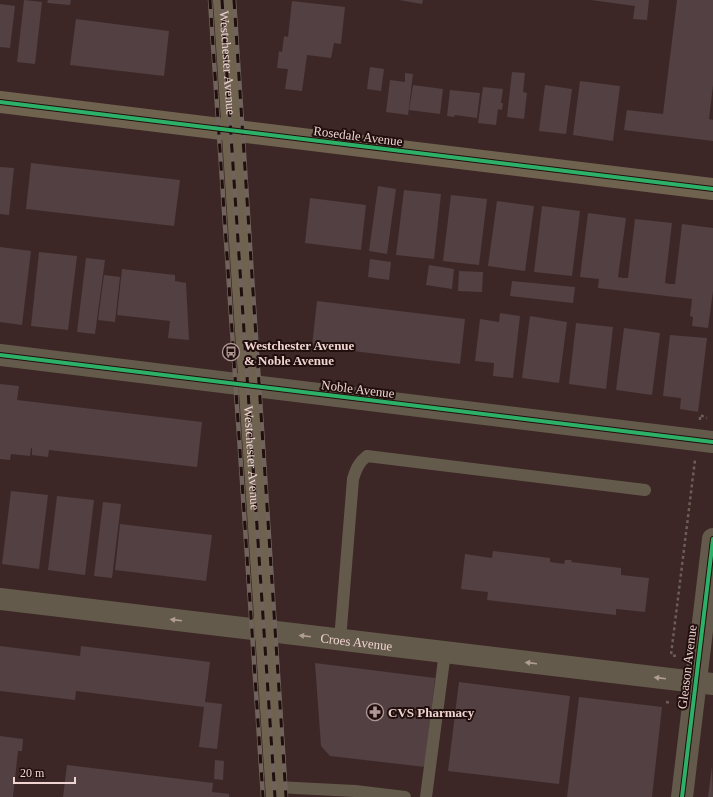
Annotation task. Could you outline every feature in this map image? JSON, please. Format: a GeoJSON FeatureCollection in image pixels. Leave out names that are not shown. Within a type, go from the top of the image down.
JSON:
{"type":"FeatureCollection","features":[{"type":"Feature","properties":{"kind":"main road","name":"Westchester Avenue"},"geometry":{"type":"LineString","coordinates":[[224,0],[276,792]]}},
{"type":"Feature","properties":{"kind":"main road","name":"Rosedale Avenue"},"geometry":{"type":"LineString","coordinates":[[0,102],[713,189]]}},
{"type":"Feature","properties":{"kind":"street","name":"Noble Avenue"},"geometry":{"type":"LineString","coordinates":[[0,355],[713,442]]}},
{"type":"Feature","properties":{"kind":"street","name":"Gleason Avenue"},"geometry":{"type":"LineString","coordinates":[[682,797],[704,683],[713,539]]}},
{"type":"Feature","properties":{"kind":"street","name":"Croes Avenue"},"geometry":{"type":"LineString","coordinates":[[0,599],[704,683]]}},
{"type":"Feature","properties":{"kind":"lane"},"geometry":{"type":"LineString","coordinates":[[340,640],[353,479],[361,460],[367,456],[645,490]]}},
{"type":"Feature","properties":{"kind":"lane"},"geometry":{"type":"LineString","coordinates":[[426,797],[445,652]]}},
{"type":"Feature","properties":{"kind":"lane"},"geometry":{"type":"LineString","coordinates":[[276,792],[405,797]]}},
{"type":"Feature","properties":{"kind":"path"},"geometry":{"type":"LineString","coordinates":[[700,415],[707,418]]}},
{"type":"Feature","properties":{"kind":"path"},"geometry":{"type":"LineString","coordinates":[[676,656],[671,655],[695,462]]}},
{"type":"Feature","properties":{"kind":"path"},"geometry":{"type":"LineString","coordinates":[[666,702],[672,703]]}},
{"type":"Feature","properties":{"kind":"building"},"geometry":{"type":"Polygon","coordinates":[[[24,0],[42,2],[35,64],[17,62],[24,0]]]}},
{"type":"Feature","properties":{"kind":"building"},"geometry":{"type":"Polygon","coordinates":[[[48,0],[71,0],[70,5],[47,3],[48,0]]]}},
{"type":"Feature","properties":{"kind":"building"},"geometry":{"type":"Polygon","coordinates":[[[399,0],[423,0],[422,4],[399,0]]]}},
{"type":"Feature","properties":{"kind":"building"},"geometry":{"type":"Polygon","coordinates":[[[591,0],[649,0],[647,20],[633,19],[635,6],[591,0]]]}},
{"type":"Feature","properties":{"kind":"building"},"geometry":{"type":"Polygon","coordinates":[[[677,0],[713,0],[713,85],[709,119],[713,120],[713,141],[624,130],[627,110],[663,114],[677,0]]]}},
{"type":"Feature","properties":{"kind":"building"},"geometry":{"type":"Polygon","coordinates":[[[292,1],[345,7],[341,44],[334,43],[331,58],[307,55],[302,91],[285,89],[288,69],[277,68],[279,51],[282,52],[284,36],[288,37],[292,1]]]}},
{"type":"Feature","properties":{"kind":"building"},"geometry":{"type":"Polygon","coordinates":[[[0,4],[15,6],[10,48],[0,47],[0,4]]]}},
{"type":"Feature","properties":{"kind":"building"},"geometry":{"type":"Polygon","coordinates":[[[76,19],[169,31],[164,76],[70,65],[76,19]]]}},
{"type":"Feature","properties":{"kind":"building"},"geometry":{"type":"Polygon","coordinates":[[[370,67],[384,69],[381,91],[367,89],[370,67]]]}},
{"type":"Feature","properties":{"kind":"building"},"geometry":{"type":"Polygon","coordinates":[[[512,72],[525,73],[523,92],[527,93],[524,119],[507,117],[512,72]]]}},
{"type":"Feature","properties":{"kind":"building"},"geometry":{"type":"Polygon","coordinates":[[[405,73],[413,74],[408,115],[386,112],[390,80],[405,82],[405,73]]]}},
{"type":"Feature","properties":{"kind":"building"},"geometry":{"type":"Polygon","coordinates":[[[580,81],[620,86],[613,141],[573,135],[580,81]]]}},
{"type":"Feature","properties":{"kind":"building"},"geometry":{"type":"Polygon","coordinates":[[[413,85],[443,89],[440,114],[409,110],[413,85]]]}},
{"type":"Feature","properties":{"kind":"building"},"geometry":{"type":"Polygon","coordinates":[[[545,85],[572,89],[566,134],[539,131],[545,85]]]}},
{"type":"Feature","properties":{"kind":"building"},"geometry":{"type":"Polygon","coordinates":[[[483,87],[503,89],[501,103],[503,103],[502,110],[498,109],[496,125],[478,123],[483,87]]]}},
{"type":"Feature","properties":{"kind":"building"},"geometry":{"type":"Polygon","coordinates":[[[450,90],[480,93],[477,118],[455,115],[454,117],[447,116],[450,90]]]}},
{"type":"Feature","properties":{"kind":"building"},"geometry":{"type":"Polygon","coordinates":[[[31,163],[180,180],[174,226],[26,209],[31,163]]]}},
{"type":"Feature","properties":{"kind":"building"},"geometry":{"type":"Polygon","coordinates":[[[0,167],[14,168],[9,215],[0,214],[0,167]]]}},
{"type":"Feature","properties":{"kind":"building"},"geometry":{"type":"Polygon","coordinates":[[[378,186],[396,189],[387,254],[369,251],[378,186]]]}},
{"type":"Feature","properties":{"kind":"building"},"geometry":{"type":"Polygon","coordinates":[[[404,190],[441,194],[434,259],[396,255],[404,190]]]}},
{"type":"Feature","properties":{"kind":"building"},"geometry":{"type":"Polygon","coordinates":[[[451,195],[487,199],[479,265],[443,261],[451,195]]]}},
{"type":"Feature","properties":{"kind":"building"},"geometry":{"type":"Polygon","coordinates":[[[310,198],[366,205],[361,250],[305,243],[310,198]]]}},
{"type":"Feature","properties":{"kind":"building"},"geometry":{"type":"Polygon","coordinates":[[[497,201],[534,206],[525,271],[488,266],[497,201]]]}},
{"type":"Feature","properties":{"kind":"building"},"geometry":{"type":"Polygon","coordinates":[[[542,206],[580,211],[572,276],[534,272],[542,206]]]}},
{"type":"Feature","properties":{"kind":"building"},"geometry":{"type":"Polygon","coordinates":[[[588,213],[626,218],[618,277],[623,278],[628,278],[635,219],[672,223],[665,283],[670,284],[675,284],[682,224],[713,228],[713,291],[708,328],[692,326],[693,317],[690,316],[692,299],[598,288],[599,279],[580,277],[588,213]]]}},
{"type":"Feature","properties":{"kind":"building"},"geometry":{"type":"Polygon","coordinates":[[[0,247],[31,251],[22,325],[0,322],[0,247]]]}},
{"type":"Feature","properties":{"kind":"building"},"geometry":{"type":"Polygon","coordinates":[[[39,252],[77,256],[68,330],[31,326],[39,252]]]}},
{"type":"Feature","properties":{"kind":"building"},"geometry":{"type":"Polygon","coordinates":[[[86,258],[105,260],[95,334],[77,332],[86,258]]]}},
{"type":"Feature","properties":{"kind":"building"},"geometry":{"type":"Polygon","coordinates":[[[370,259],[391,262],[389,280],[368,277],[370,259]]]}},
{"type":"Feature","properties":{"kind":"building"},"geometry":{"type":"Polygon","coordinates":[[[429,265],[454,269],[452,289],[426,285],[429,265]]]}},
{"type":"Feature","properties":{"kind":"building"},"geometry":{"type":"Polygon","coordinates":[[[122,269],[175,275],[175,281],[186,283],[189,340],[168,338],[170,321],[117,315],[122,269]]]}},
{"type":"Feature","properties":{"kind":"building"},"geometry":{"type":"Polygon","coordinates":[[[459,271],[483,272],[482,292],[458,291],[459,271]]]}},
{"type":"Feature","properties":{"kind":"building"},"geometry":{"type":"Polygon","coordinates":[[[104,275],[120,277],[115,322],[98,320],[104,275]]]}},
{"type":"Feature","properties":{"kind":"building"},"geometry":{"type":"Polygon","coordinates":[[[512,281],[575,287],[573,303],[510,296],[512,281]]]}},
{"type":"Feature","properties":{"kind":"building"},"geometry":{"type":"Polygon","coordinates":[[[317,301],[465,319],[460,364],[312,346],[317,301]]]}},
{"type":"Feature","properties":{"kind":"building"},"geometry":{"type":"Polygon","coordinates":[[[500,313],[520,316],[513,378],[493,376],[494,363],[475,361],[480,319],[499,322],[500,313]]]}},
{"type":"Feature","properties":{"kind":"building"},"geometry":{"type":"Polygon","coordinates":[[[530,316],[567,322],[559,383],[522,378],[530,316]]]}},
{"type":"Feature","properties":{"kind":"building"},"geometry":{"type":"Polygon","coordinates":[[[576,323],[613,327],[606,389],[569,384],[576,323]]]}},
{"type":"Feature","properties":{"kind":"building"},"geometry":{"type":"Polygon","coordinates":[[[624,328],[660,333],[652,395],[616,390],[624,328]]]}},
{"type":"Feature","properties":{"kind":"building"},"geometry":{"type":"Polygon","coordinates":[[[670,335],[707,338],[698,412],[680,409],[681,398],[663,396],[670,335]]]}},
{"type":"Feature","properties":{"kind":"building"},"geometry":{"type":"Polygon","coordinates":[[[0,384],[19,386],[17,400],[202,422],[197,467],[49,450],[48,457],[32,455],[32,448],[30,456],[11,454],[10,460],[0,459],[0,384]]]}},
{"type":"Feature","properties":{"kind":"building"},"geometry":{"type":"Polygon","coordinates":[[[11,491],[48,495],[39,569],[2,564],[11,491]]]}},
{"type":"Feature","properties":{"kind":"building"},"geometry":{"type":"Polygon","coordinates":[[[57,496],[94,500],[85,575],[48,570],[57,496]]]}},
{"type":"Feature","properties":{"kind":"building"},"geometry":{"type":"Polygon","coordinates":[[[103,502],[121,504],[112,578],[94,576],[103,502]]]}},
{"type":"Feature","properties":{"kind":"building"},"geometry":{"type":"Polygon","coordinates":[[[120,524],[212,535],[206,581],[115,570],[120,524]]]}},
{"type":"Feature","properties":{"kind":"building"},"geometry":{"type":"Polygon","coordinates":[[[493,551],[550,558],[550,562],[564,564],[565,560],[572,560],[571,562],[621,568],[621,575],[649,578],[645,612],[616,609],[616,615],[487,600],[488,592],[461,589],[465,554],[492,558],[493,551]]]}},
{"type":"Feature","properties":{"kind":"building"},"geometry":{"type":"Polygon","coordinates":[[[0,646],[80,656],[81,646],[210,662],[205,702],[222,704],[217,749],[199,747],[204,707],[76,691],[75,700],[0,691],[0,646]]]}},
{"type":"Feature","properties":{"kind":"building","name":"CVS Pharmacy"},"geometry":{"type":"Polygon","coordinates":[[[315,663],[435,678],[425,767],[330,756],[321,746],[315,663]]]}},
{"type":"Feature","properties":{"kind":"building"},"geometry":{"type":"Polygon","coordinates":[[[459,682],[570,696],[559,784],[448,771],[459,682]]]}},
{"type":"Feature","properties":{"kind":"building"},"geometry":{"type":"Polygon","coordinates":[[[579,697],[662,707],[652,797],[567,797],[579,697]]]}},
{"type":"Feature","properties":{"kind":"building"},"geometry":{"type":"Polygon","coordinates":[[[0,736],[23,739],[22,751],[18,751],[13,797],[0,797],[0,736]]]}},
{"type":"Feature","properties":{"kind":"building"},"geometry":{"type":"Polygon","coordinates":[[[215,760],[224,761],[223,780],[214,779],[215,760]]]}},
{"type":"Feature","properties":{"kind":"building"},"geometry":{"type":"Polygon","coordinates":[[[67,765],[213,783],[212,792],[229,794],[229,797],[63,797],[67,765]]]}},
{"type":"Feature","properties":{"kind":"building"},"geometry":{"type":"Polygon","coordinates":[[[712,766],[713,797],[708,797],[712,766]]]}},
{"type":"Feature","properties":{"kind":"railway"},"geometry":{"type":"LineString","coordinates":[[210,0],[263,797]]}},
{"type":"Feature","properties":{"kind":"railway"},"geometry":{"type":"LineString","coordinates":[[222,0],[275,797]]}},
{"type":"Feature","properties":{"kind":"railway"},"geometry":{"type":"LineString","coordinates":[[234,0],[286,797]]}},
{"type":"Feature","properties":{"kind":"cycle path"},"geometry":{"type":"LineString","coordinates":[[0,102],[713,189]]}},
{"type":"Feature","properties":{"kind":"cycle path"},"geometry":{"type":"LineString","coordinates":[[0,355],[713,442]]}},
{"type":"Feature","properties":{"kind":"cycle path"},"geometry":{"type":"LineString","coordinates":[[682,797],[713,539]]}},
{"type":"Feature","properties":{"kind":"place","name":"Westchester Avenue & Noble Avenue"},"geometry":{"type":"Point","coordinates":[231,352]}},
{"type":"Feature","properties":{"kind":"place","name":"CVS Pharmacy"},"geometry":{"type":"Point","coordinates":[375,712]}}]}
